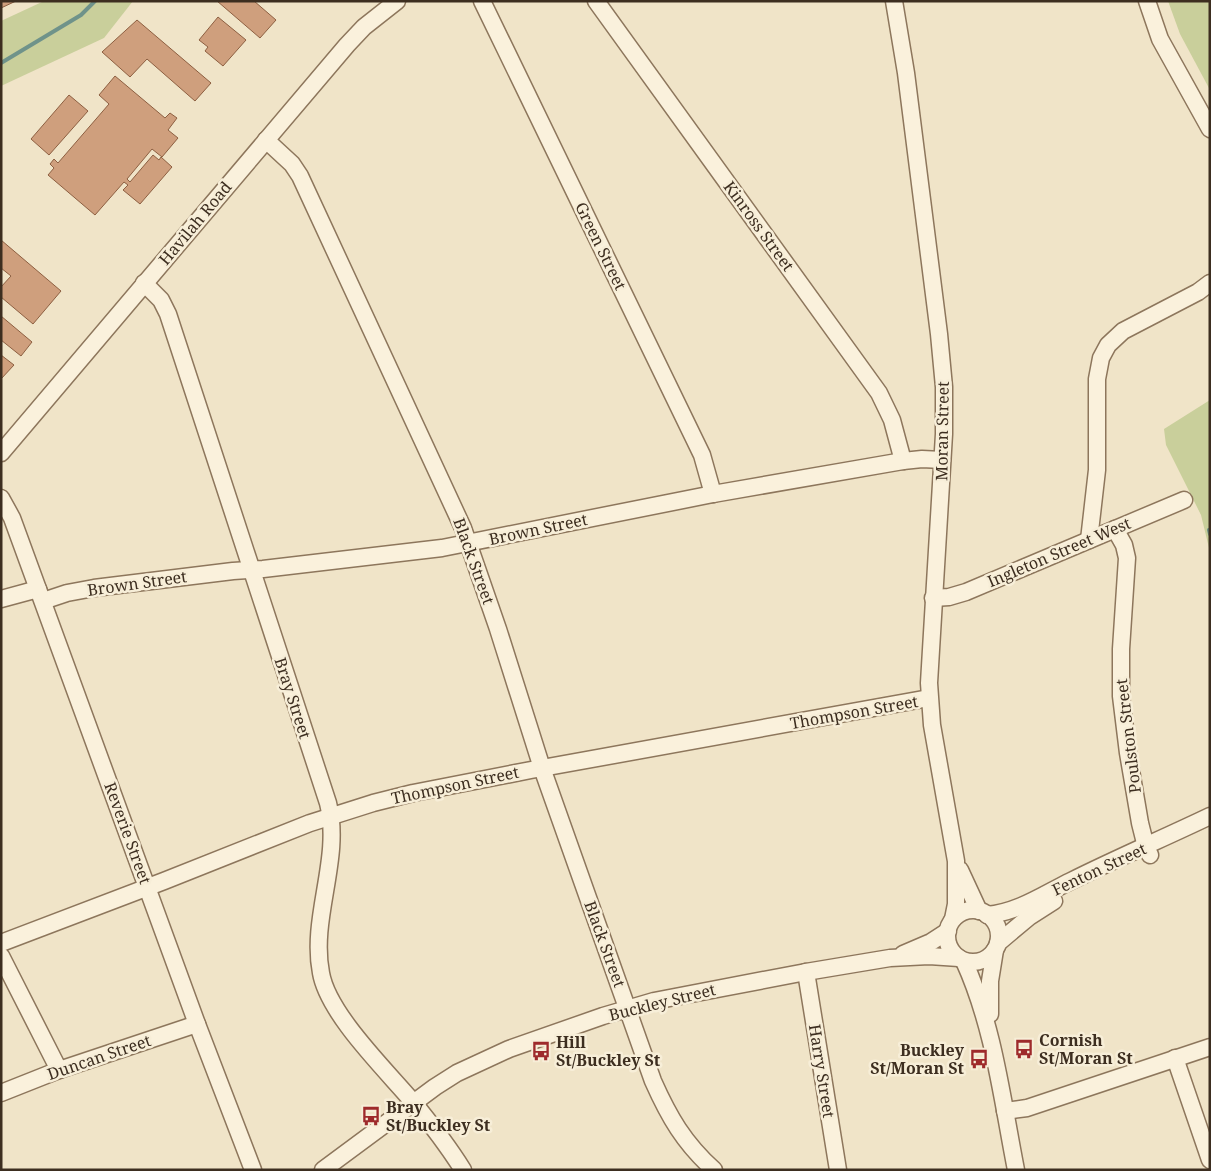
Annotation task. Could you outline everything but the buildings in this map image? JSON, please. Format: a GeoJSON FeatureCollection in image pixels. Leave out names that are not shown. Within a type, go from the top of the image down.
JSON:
{"type":"FeatureCollection","features":[{"type":"Feature","properties":{"kind":"street","name":"Havilah Road"},"geometry":{"type":"LineString","coordinates":[[1,453],[347,44],[364,27],[397,1]]}},
{"type":"Feature","properties":{"kind":"street","name":"Green Street"},"geometry":{"type":"LineString","coordinates":[[482,1],[702,455],[713,494]]}},
{"type":"Feature","properties":{"kind":"street","name":"Kinross Street"},"geometry":{"type":"LineString","coordinates":[[596,1],[880,393],[892,420],[902,461]]}},
{"type":"Feature","properties":{"kind":"street","name":"Moran Street"},"geometry":{"type":"LineString","coordinates":[[894,1],[906,72],[944,386],[942,460],[929,698],[956,861],[956,894],[950,925]]}},
{"type":"Feature","properties":{"kind":"street"},"geometry":{"type":"LineString","coordinates":[[1147,1],[1160,39],[1210,129]]}},
{"type":"Feature","properties":{"kind":"street","name":"Black Street"},"geometry":{"type":"LineString","coordinates":[[266,140],[292,164],[300,176],[469,543],[542,768],[653,1081],[670,1117],[690,1146],[714,1170]]}},
{"type":"Feature","properties":{"kind":"street"},"geometry":{"type":"LineString","coordinates":[[1089,540],[1097,470],[1097,379],[1101,358],[1108,345],[1123,331],[1198,292],[1210,283]]}},
{"type":"Feature","properties":{"kind":"street","name":"Bray Street"},"geometry":{"type":"LineString","coordinates":[[144,284],[161,300],[168,314],[331,815],[330,850],[319,931],[319,952],[323,981],[342,1017],[414,1103],[454,1155],[463,1170]]}},
{"type":"Feature","properties":{"kind":"street","name":"Brown Street"},"geometry":{"type":"LineString","coordinates":[[1,599],[67,593],[233,571],[418,551],[469,543],[513,532],[713,494],[902,461],[922,458],[942,460]]}},
{"type":"Feature","properties":{"kind":"street","name":"Reverie Street"},"geometry":{"type":"LineString","coordinates":[[1,498],[10,511],[197,1024],[253,1170]]}},
{"type":"Feature","properties":{"kind":"street","name":"Ingleton Street West"},"geometry":{"type":"LineString","coordinates":[[933,598],[949,598],[966,592],[1184,500]]}},
{"type":"Feature","properties":{"kind":"street","name":"Poulston Street"},"geometry":{"type":"LineString","coordinates":[[1115,529],[1124,545],[1127,558],[1121,649],[1123,724],[1138,811],[1148,851]]}},
{"type":"Feature","properties":{"kind":"street","name":"Thompson Street"},"geometry":{"type":"LineString","coordinates":[[1,943],[331,815],[413,793],[929,698]]}},
{"type":"Feature","properties":{"kind":"street","name":"Fenton Street"},"geometry":{"type":"LineString","coordinates":[[996,947],[1029,917],[1051,903],[1210,816]]}},
{"type":"Feature","properties":{"kind":"street","name":"Fenton Street"},"geometry":{"type":"LineString","coordinates":[[983,913],[1009,912],[1071,881],[1210,827]]}},
{"type":"Feature","properties":{"kind":"street","name":"Moran Street"},"geometry":{"type":"LineString","coordinates":[[956,861],[964,881],[983,913]]}},
{"type":"Feature","properties":{"kind":"street"},"geometry":{"type":"LineString","coordinates":[[989,1029],[990,981],[996,947],[997,927],[983,913],[965,912],[950,925],[949,946],[962,959],[975,984],[989,1029],[1016,1170]]}},
{"type":"Feature","properties":{"kind":"street","name":"Buckley Street"},"geometry":{"type":"LineString","coordinates":[[890,958],[922,946],[950,925]]}},
{"type":"Feature","properties":{"kind":"street"},"geometry":{"type":"LineString","coordinates":[[962,959],[973,962],[981,961],[989,957],[996,947]]}},
{"type":"Feature","properties":{"kind":"street"},"geometry":{"type":"LineString","coordinates":[[1,956],[59,1070]]}},
{"type":"Feature","properties":{"kind":"street","name":"Buckley Street"},"geometry":{"type":"LineString","coordinates":[[323,1170],[457,1073],[509,1049],[628,1008],[654,1001],[890,958],[929,956],[962,959]]}},
{"type":"Feature","properties":{"kind":"street","name":"Harry Street"},"geometry":{"type":"LineString","coordinates":[[806,972],[838,1170]]}},
{"type":"Feature","properties":{"kind":"street","name":"Duncan Street"},"geometry":{"type":"LineString","coordinates":[[1,1093],[59,1070],[197,1024]]}},
{"type":"Feature","properties":{"kind":"street"},"geometry":{"type":"LineString","coordinates":[[1004,1111],[1027,1108],[1210,1047]]}},
{"type":"Feature","properties":{"kind":"street"},"geometry":{"type":"LineString","coordinates":[[1175,1058],[1210,1160]]}},
{"type":"Feature","properties":{"kind":"green space"},"geometry":{"type":"Polygon","coordinates":[[[44,1],[133,1],[104,38],[1,86],[1,21],[44,1]]]}},
{"type":"Feature","properties":{"kind":"green space"},"geometry":{"type":"Polygon","coordinates":[[[1168,1],[1210,1],[1210,90],[1180,34],[1168,1]]]}},
{"type":"Feature","properties":{"kind":"green space"},"geometry":{"type":"Polygon","coordinates":[[[1210,400],[1210,552],[1201,515],[1166,445],[1164,429],[1210,400]]]}},
{"type":"Feature","properties":{"kind":"waterway"},"geometry":{"type":"LineString","coordinates":[[1,63],[81,15],[95,1]]}},
{"type":"Feature","properties":{"kind":"waterway"},"geometry":{"type":"LineString","coordinates":[[1209,530],[1210,534]]}},
{"type":"Feature","properties":{"kind":"place","name":"Cornish St/Moran St"},"geometry":{"type":"Point","coordinates":[1024,1049]}},
{"type":"Feature","properties":{"kind":"place","name":"Hill St/Buckley St"},"geometry":{"type":"Point","coordinates":[541,1051]}},
{"type":"Feature","properties":{"kind":"place","name":"Buckley St/Moran St"},"geometry":{"type":"Point","coordinates":[979,1059]}},
{"type":"Feature","properties":{"kind":"place","name":"Bray St/Buckley St"},"geometry":{"type":"Point","coordinates":[371,1116]}}]}
